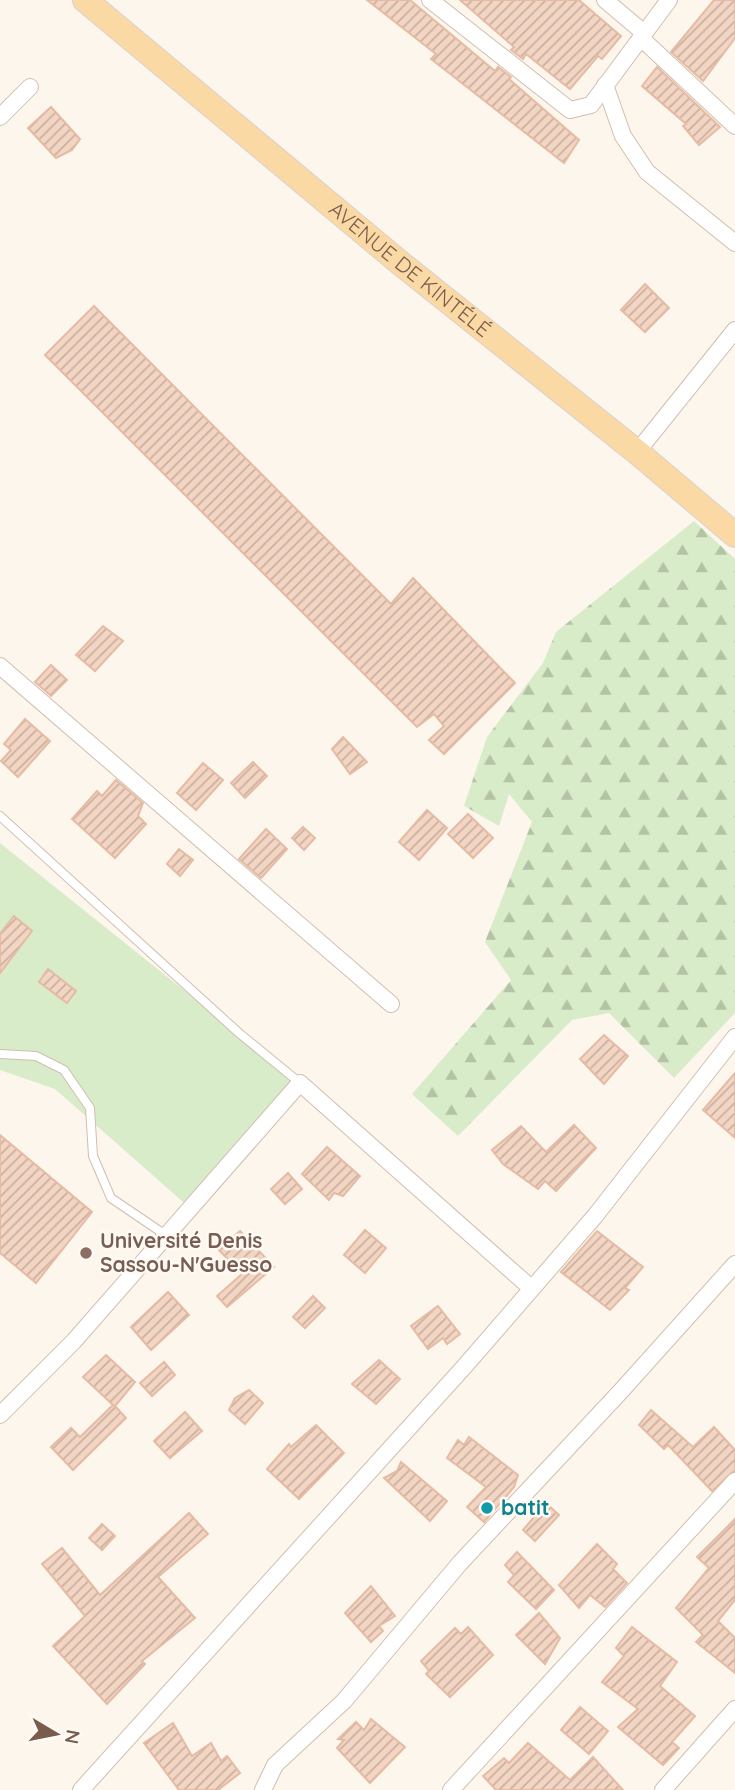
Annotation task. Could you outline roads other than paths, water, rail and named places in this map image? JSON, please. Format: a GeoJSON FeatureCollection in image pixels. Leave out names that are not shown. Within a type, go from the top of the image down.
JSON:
{"type":"FeatureCollection","features":[{"type":"Feature","properties":{"kind":"main road","name":"AVENUE DE KINTÉLÉ"},"geometry":{"type":"LineString","coordinates":[[85,0],[399,262],[637,452],[735,535]]}},
{"type":"Feature","properties":{"kind":"street"},"geometry":{"type":"LineString","coordinates":[[430,0],[570,110],[591,105],[669,0]]}},
{"type":"Feature","properties":{"kind":"street"},"geometry":{"type":"LineString","coordinates":[[605,0],[735,126]]}},
{"type":"Feature","properties":{"kind":"street"},"geometry":{"type":"LineString","coordinates":[[605,85],[623,136],[647,172],[735,243]]}},
{"type":"Feature","properties":{"kind":"street"},"geometry":{"type":"LineString","coordinates":[[0,117],[30,87]]}},
{"type":"Feature","properties":{"kind":"street"},"geometry":{"type":"LineString","coordinates":[[637,452],[735,330]]}},
{"type":"Feature","properties":{"kind":"street"},"geometry":{"type":"LineString","coordinates":[[0,666],[391,1004]]}},
{"type":"Feature","properties":{"kind":"street"},"geometry":{"type":"LineString","coordinates":[[81,1790],[464,1367],[595,1216],[735,1037]]}},
{"type":"Feature","properties":{"kind":"street"},"geometry":{"type":"LineString","coordinates":[[0,1415],[74,1341],[300,1083],[531,1288]]}},
{"type":"Feature","properties":{"kind":"street"},"geometry":{"type":"LineString","coordinates":[[263,1790],[275,1765],[344,1701],[460,1563],[735,1264]]}},
{"type":"Feature","properties":{"kind":"street"},"geometry":{"type":"LineString","coordinates":[[451,1790],[735,1481]]}},
{"type":"Feature","properties":{"kind":"street"},"geometry":{"type":"LineString","coordinates":[[663,1790],[735,1709]]}},
{"type":"Feature","properties":{"kind":"lane"},"geometry":{"type":"LineString","coordinates":[[0,816],[230,1025],[300,1083]]}},
{"type":"Feature","properties":{"kind":"lane"},"geometry":{"type":"LineString","coordinates":[[0,1054],[36,1056],[64,1070],[90,1108],[93,1156],[111,1198],[167,1236]]}},
{"type":"Feature","properties":{"kind":"place","name":"Université Denis Sassou-N'Guesso"},"geometry":{"type":"Point","coordinates":[86,1253]}},
{"type":"Feature","properties":{"kind":"place","name":"batit"},"geometry":{"type":"Point","coordinates":[487,1508]}}]}
